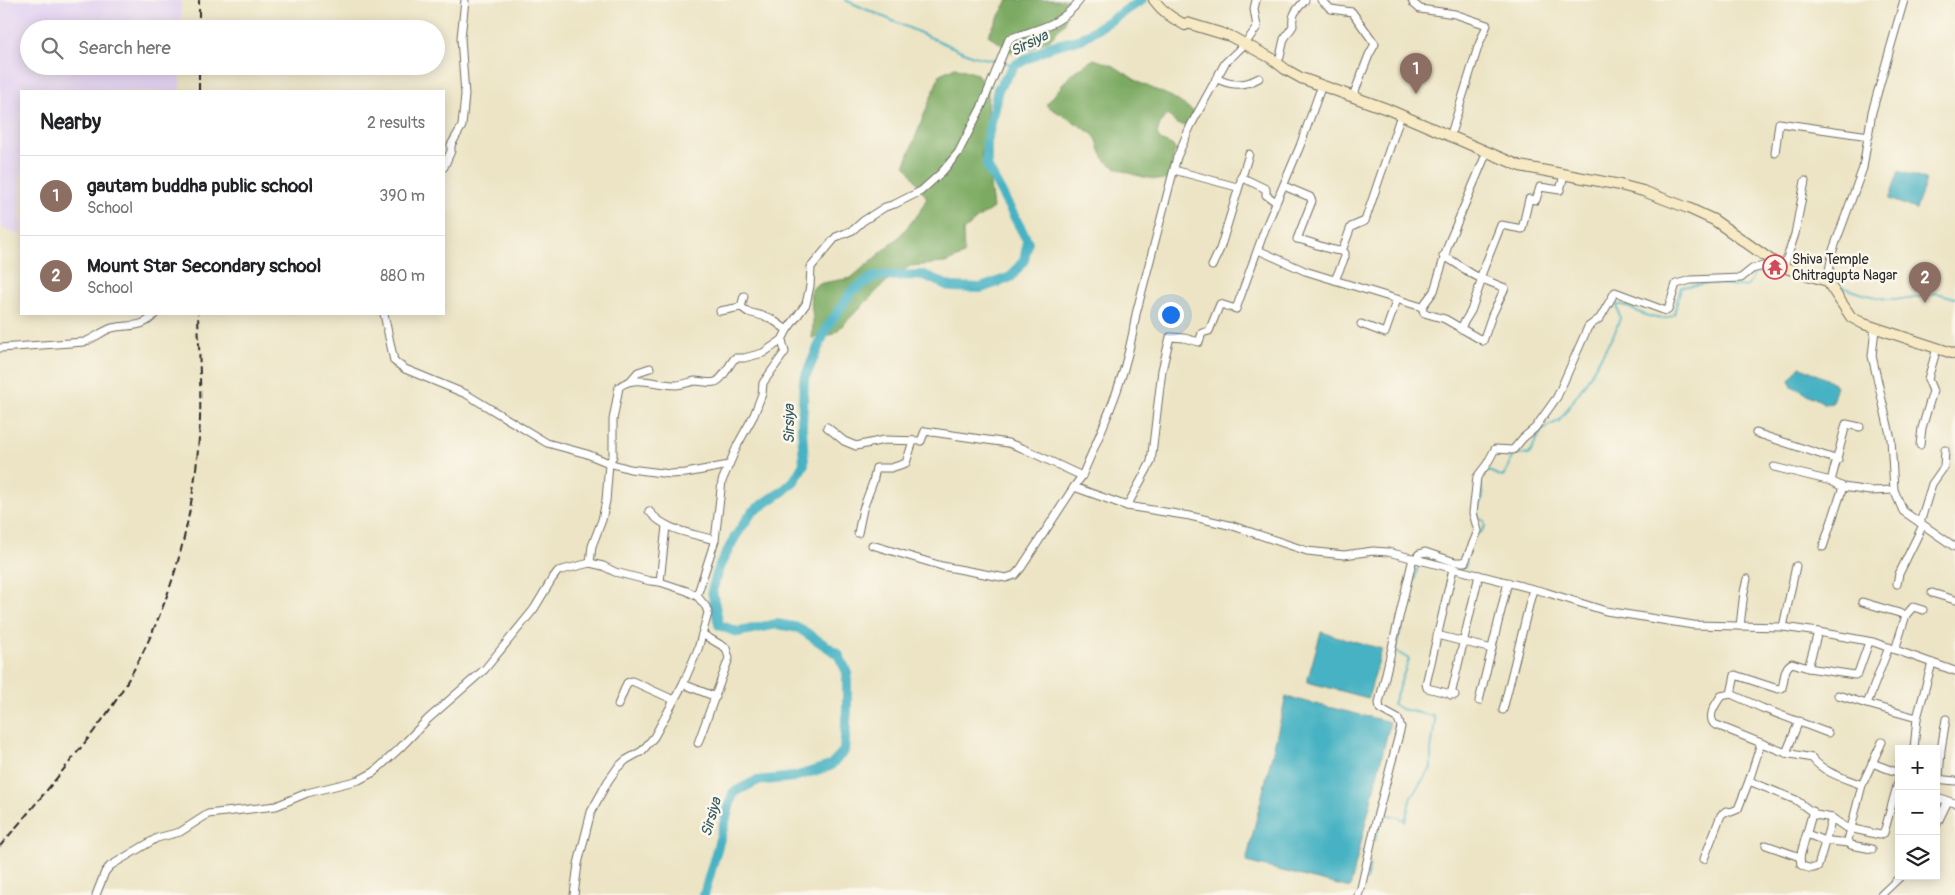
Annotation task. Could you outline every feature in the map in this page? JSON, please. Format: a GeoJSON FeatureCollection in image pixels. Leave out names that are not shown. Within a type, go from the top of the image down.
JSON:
{"type":"FeatureCollection","features":[{"type":"Feature","properties":{"kind":"street"},"geometry":{"type":"LineString","coordinates":[[445,165],[451,151],[451,145],[462,126],[465,95],[461,38],[465,0]]}},
{"type":"Feature","properties":{"kind":"street"},"geometry":{"type":"LineString","coordinates":[[590,563],[592,546],[602,520],[606,501],[609,463],[613,456],[613,420],[619,387],[626,381],[631,380],[678,385],[696,381],[715,382],[720,379],[735,358],[744,358],[763,353],[782,340],[806,304],[810,286],[810,267],[836,238],[853,230],[885,207],[921,191],[942,172],[958,153],[1001,62],[1009,39],[1034,32],[1052,24],[1080,0]]}},
{"type":"Feature","properties":{"kind":"street"},"geometry":{"type":"LineString","coordinates":[[1154,0],[1168,16],[1185,25],[1187,23],[1217,30],[1277,62],[1301,78],[1401,115],[1520,166],[1643,191],[1688,208],[1714,220],[1784,267],[1827,281],[1851,316],[1875,328],[1955,354]]}},
{"type":"Feature","properties":{"kind":"street"},"geometry":{"type":"LineString","coordinates":[[872,545],[942,566],[1006,578],[1015,575],[1021,568],[1082,476],[1119,388],[1132,340],[1136,314],[1177,157],[1191,125],[1225,63],[1245,44],[1257,27],[1254,9],[1256,0]]}},
{"type":"Feature","properties":{"kind":"street"},"geometry":{"type":"LineString","coordinates":[[1277,62],[1284,39],[1293,26],[1292,18],[1294,12],[1305,0]]}},
{"type":"Feature","properties":{"kind":"street"},"geometry":{"type":"LineString","coordinates":[[1321,0],[1331,9],[1352,12],[1375,44],[1352,96]]}},
{"type":"Feature","properties":{"kind":"street"},"geometry":{"type":"LineString","coordinates":[[1412,0],[1420,9],[1455,14],[1487,25],[1478,47],[1450,137]]}},
{"type":"Feature","properties":{"kind":"street"},"geometry":{"type":"LineString","coordinates":[[1827,281],[1833,250],[1863,168],[1872,112],[1904,0]]}},
{"type":"Feature","properties":{"kind":"street"},"geometry":{"type":"LineString","coordinates":[[1216,78],[1226,82],[1243,84],[1250,84],[1258,78]]}},
{"type":"Feature","properties":{"kind":"street"},"geometry":{"type":"LineString","coordinates":[[1127,506],[1151,462],[1162,370],[1170,337],[1199,342],[1202,334],[1209,331],[1220,304],[1236,309],[1322,86]]}},
{"type":"Feature","properties":{"kind":"street"},"geometry":{"type":"LineString","coordinates":[[1342,251],[1352,226],[1365,221],[1401,115]]}},
{"type":"Feature","properties":{"kind":"street"},"geometry":{"type":"LineString","coordinates":[[1775,153],[1779,122],[1869,136]]}},
{"type":"Feature","properties":{"kind":"street"},"geometry":{"type":"LineString","coordinates":[[1422,307],[1434,291],[1443,256],[1487,152]]}},
{"type":"Feature","properties":{"kind":"street"},"geometry":{"type":"LineString","coordinates":[[1212,266],[1220,249],[1249,154]]}},
{"type":"Feature","properties":{"kind":"street"},"geometry":{"type":"LineString","coordinates":[[1174,170],[1238,187]]}},
{"type":"Feature","properties":{"kind":"street"},"geometry":{"type":"LineString","coordinates":[[1460,329],[1471,311],[1501,225],[1522,229],[1529,199],[1536,200],[1540,187],[1560,190],[1564,174]]}},
{"type":"Feature","properties":{"kind":"street"},"geometry":{"type":"LineString","coordinates":[[1241,177],[1266,189],[1266,195],[1276,202]]}},
{"type":"Feature","properties":{"kind":"street"},"geometry":{"type":"LineString","coordinates":[[1784,267],[1795,234],[1805,181]]}},
{"type":"Feature","properties":{"kind":"street"},"geometry":{"type":"LineString","coordinates":[[1284,186],[1310,197],[1312,201],[1297,239],[1321,245],[1326,250],[1342,251]]}},
{"type":"Feature","properties":{"kind":"street"},"geometry":{"type":"LineString","coordinates":[[1258,250],[1305,271],[1422,307]]}},
{"type":"Feature","properties":{"kind":"street"},"geometry":{"type":"LineString","coordinates":[[1335,280],[1345,257],[1342,251]]}},
{"type":"Feature","properties":{"kind":"street"},"geometry":{"type":"LineString","coordinates":[[1422,307],[1424,313],[1445,319],[1483,341],[1492,314],[1505,288],[1469,273],[1454,261],[1443,256]]}},
{"type":"Feature","properties":{"kind":"street"},"geometry":{"type":"LineString","coordinates":[[1358,895],[1401,727],[1398,720],[1380,709],[1379,703],[1418,559],[1422,552],[1459,563],[1465,562],[1478,531],[1473,513],[1477,477],[1488,464],[1495,449],[1513,450],[1535,428],[1557,398],[1588,327],[1600,318],[1615,292],[1666,311],[1668,310],[1676,284],[1691,280],[1741,278],[1752,269],[1767,265],[1773,261]]}},
{"type":"Feature","properties":{"kind":"street"},"geometry":{"type":"LineString","coordinates":[[741,308],[744,296]]}},
{"type":"Feature","properties":{"kind":"street"},"geometry":{"type":"LineString","coordinates":[[1361,324],[1385,333],[1397,299]]}},
{"type":"Feature","properties":{"kind":"street"},"geometry":{"type":"LineString","coordinates":[[720,311],[741,308],[770,318],[787,330]]}},
{"type":"Feature","properties":{"kind":"street"},"geometry":{"type":"LineString","coordinates":[[0,348],[84,342],[94,339],[112,328],[140,325],[149,321],[154,315]]}},
{"type":"Feature","properties":{"kind":"street"},"geometry":{"type":"LineString","coordinates":[[384,315],[394,361],[405,369],[466,394],[547,443],[587,454],[609,463],[637,470],[670,474],[686,473],[729,464]]}},
{"type":"Feature","properties":{"kind":"street"},"geometry":{"type":"LineString","coordinates":[[1875,328],[1872,356],[1891,439],[1894,490],[1903,510],[1954,545]]}},
{"type":"Feature","properties":{"kind":"street"},"geometry":{"type":"LineString","coordinates":[[697,596],[715,540],[722,480],[738,444],[754,415],[762,394],[763,384],[785,352],[782,340]]}},
{"type":"Feature","properties":{"kind":"street"},"geometry":{"type":"LineString","coordinates":[[1920,446],[1922,428],[1933,391],[1928,379],[1936,348]]}},
{"type":"Feature","properties":{"kind":"street"},"geometry":{"type":"LineString","coordinates":[[631,380],[638,372],[650,368]]}},
{"type":"Feature","properties":{"kind":"street"},"geometry":{"type":"LineString","coordinates":[[1831,481],[1846,424],[1860,427]]}},
{"type":"Feature","properties":{"kind":"street"},"geometry":{"type":"LineString","coordinates":[[826,427],[844,441],[856,446],[884,440],[921,441],[925,431],[1008,444],[1022,448],[1082,476]]}},
{"type":"Feature","properties":{"kind":"street"},"geometry":{"type":"LineString","coordinates":[[1756,434],[1838,460]]}},
{"type":"Feature","properties":{"kind":"street"},"geometry":{"type":"LineString","coordinates":[[858,533],[863,509],[876,468],[891,468],[906,463],[912,441]]}},
{"type":"Feature","properties":{"kind":"street"},"geometry":{"type":"LineString","coordinates":[[1897,584],[1899,574],[1921,524],[1932,484],[1944,467],[1945,450]]}},
{"type":"Feature","properties":{"kind":"street"},"geometry":{"type":"LineString","coordinates":[[1774,467],[1831,481],[1843,487],[1870,491],[1894,490]]}},
{"type":"Feature","properties":{"kind":"street"},"geometry":{"type":"LineString","coordinates":[[1074,487],[1127,506],[1146,508],[1233,526],[1307,551],[1344,555],[1373,551],[1388,552],[1533,588],[1606,611],[1693,625],[1783,627],[1818,632],[1869,642],[1955,671]]}},
{"type":"Feature","properties":{"kind":"street"},"geometry":{"type":"LineString","coordinates":[[1823,547],[1843,487]]}},
{"type":"Feature","properties":{"kind":"street"},"geometry":{"type":"LineString","coordinates":[[648,510],[654,518],[666,526],[715,540]]}},
{"type":"Feature","properties":{"kind":"street"},"geometry":{"type":"LineString","coordinates":[[660,582],[666,526]]}},
{"type":"Feature","properties":{"kind":"street"},"geometry":{"type":"LineString","coordinates":[[96,895],[105,872],[110,866],[157,838],[180,832],[208,814],[276,806],[307,793],[359,780],[374,772],[428,719],[485,669],[534,609],[558,571],[590,563],[624,574],[660,582],[697,596],[706,607],[708,613],[698,649],[683,684],[654,737],[642,751],[626,760],[618,768],[608,780],[591,812],[578,864],[574,895]]}},
{"type":"Feature","properties":{"kind":"street"},"geometry":{"type":"LineString","coordinates":[[1783,627],[1796,566]]}},
{"type":"Feature","properties":{"kind":"street"},"geometry":{"type":"LineString","coordinates":[[1453,569],[1426,684],[1427,688],[1432,691],[1453,695],[1479,575]]}},
{"type":"Feature","properties":{"kind":"street"},"geometry":{"type":"LineString","coordinates":[[1740,626],[1747,579]]}},
{"type":"Feature","properties":{"kind":"street"},"geometry":{"type":"LineString","coordinates":[[1479,701],[1508,582]]}},
{"type":"Feature","properties":{"kind":"street"},"geometry":{"type":"LineString","coordinates":[[1503,710],[1533,588]]}},
{"type":"Feature","properties":{"kind":"street"},"geometry":{"type":"LineString","coordinates":[[1932,593],[1955,600]]}},
{"type":"Feature","properties":{"kind":"street"},"geometry":{"type":"LineString","coordinates":[[1862,602],[1906,615]]}},
{"type":"Feature","properties":{"kind":"street"},"geometry":{"type":"LineString","coordinates":[[1867,704],[1906,615],[1913,606],[1924,610]]}},
{"type":"Feature","properties":{"kind":"street"},"geometry":{"type":"LineString","coordinates":[[1808,668],[1818,632]]}},
{"type":"Feature","properties":{"kind":"street"},"geometry":{"type":"LineString","coordinates":[[698,743],[727,666],[729,652],[721,644],[702,634]]}},
{"type":"Feature","properties":{"kind":"street"},"geometry":{"type":"LineString","coordinates":[[1437,636],[1492,649]]}},
{"type":"Feature","properties":{"kind":"street"},"geometry":{"type":"LineString","coordinates":[[1731,694],[1736,675],[1778,689],[1782,688],[1786,668],[1792,663],[1808,668],[1855,675],[1858,673],[1869,642]]}},
{"type":"Feature","properties":{"kind":"street"},"geometry":{"type":"LineString","coordinates":[[1914,745],[1917,718],[1932,663]]}},
{"type":"Feature","properties":{"kind":"street"},"geometry":{"type":"LineString","coordinates":[[618,705],[627,684],[632,680],[674,700]]}},
{"type":"Feature","properties":{"kind":"street"},"geometry":{"type":"LineString","coordinates":[[683,684],[716,697]]}},
{"type":"Feature","properties":{"kind":"street"},"geometry":{"type":"LineString","coordinates":[[1828,733],[1731,694],[1720,696],[1710,716],[1714,724],[1786,753],[1812,758],[1818,766],[1862,785]]}},
{"type":"Feature","properties":{"kind":"street"},"geometry":{"type":"LineString","coordinates":[[1838,695],[1917,718]]}},
{"type":"Feature","properties":{"kind":"street"},"geometry":{"type":"LineString","coordinates":[[1940,760],[1946,719]]}},
{"type":"Feature","properties":{"kind":"street"},"geometry":{"type":"LineString","coordinates":[[1786,753],[1799,721]]}},
{"type":"Feature","properties":{"kind":"street"},"geometry":{"type":"LineString","coordinates":[[1848,843],[1862,785],[1882,742]]}},
{"type":"Feature","properties":{"kind":"street"},"geometry":{"type":"LineString","coordinates":[[1704,859],[1721,815],[1726,811],[1731,812],[1738,809],[1761,743]]}},
{"type":"Feature","properties":{"kind":"street"},"geometry":{"type":"LineString","coordinates":[[1872,763],[1895,772]]}},
{"type":"Feature","properties":{"kind":"street"},"geometry":{"type":"LineString","coordinates":[[1940,779],[1955,781]]}},
{"type":"Feature","properties":{"kind":"street"},"geometry":{"type":"LineString","coordinates":[[1749,781],[1796,800],[1821,816],[1832,818],[1845,827],[1874,834],[1884,833],[1896,790]]}},
{"type":"Feature","properties":{"kind":"street"},"geometry":{"type":"LineString","coordinates":[[1940,820],[1951,802]]}},
{"type":"Feature","properties":{"kind":"street"},"geometry":{"type":"LineString","coordinates":[[1813,811],[1800,856],[1801,865],[1815,869],[1820,862],[1832,818]]}},
{"type":"Feature","properties":{"kind":"street"},"geometry":{"type":"LineString","coordinates":[[1806,834],[1826,841],[1848,843],[1872,849]]}},
{"type":"Feature","properties":{"kind":"street"},"geometry":{"type":"LineString","coordinates":[[1766,845],[1800,856]]}},
{"type":"Feature","properties":{"kind":"street"},"geometry":{"type":"LineString","coordinates":[[1881,895],[1897,880]]}},
{"type":"Feature","properties":{"kind":"shaded area"},"geometry":{"type":"Polygon","coordinates":[[[0,0],[181,0],[181,20],[20,20],[20,75],[180,75],[180,90],[20,90],[20,236],[0,227],[0,0]]]}},
{"type":"Feature","properties":{"kind":"green space"},"geometry":{"type":"Polygon","coordinates":[[[1008,0],[1068,0],[1065,22],[1050,40],[1016,55],[988,35],[1008,0]]]}},
{"type":"Feature","properties":{"kind":"green space"},"geometry":{"type":"Polygon","coordinates":[[[1094,59],[1114,66],[1140,83],[1172,97],[1196,113],[1188,126],[1176,124],[1168,114],[1160,126],[1157,134],[1160,140],[1172,145],[1175,149],[1168,180],[1142,177],[1113,166],[1102,155],[1097,141],[1092,134],[1046,105],[1072,73],[1094,59]]]}},
{"type":"Feature","properties":{"kind":"green space"},"geometry":{"type":"Polygon","coordinates":[[[955,67],[977,74],[988,88],[987,123],[981,156],[989,177],[993,208],[963,231],[964,255],[945,263],[910,266],[884,284],[834,334],[812,338],[813,320],[810,291],[817,284],[851,278],[898,238],[919,213],[927,198],[905,164],[940,74],[955,67]]]}},
{"type":"Feature","properties":{"kind":"water"},"geometry":{"type":"Polygon","coordinates":[[[1899,171],[1926,180],[1916,209],[1889,199],[1899,171]]]}},
{"type":"Feature","properties":{"kind":"water"},"geometry":{"type":"Polygon","coordinates":[[[1800,366],[1834,383],[1836,388],[1832,403],[1826,404],[1792,386],[1789,380],[1800,366]]]}},
{"type":"Feature","properties":{"kind":"water"},"geometry":{"type":"Polygon","coordinates":[[[1321,632],[1382,649],[1368,698],[1307,682],[1321,632]]]}},
{"type":"Feature","properties":{"kind":"water"},"geometry":{"type":"Polygon","coordinates":[[[1286,697],[1390,722],[1350,888],[1246,862],[1286,697]]]}},
{"type":"Feature","properties":{"kind":"waterway"},"geometry":{"type":"LineString","coordinates":[[845,0],[973,56],[998,61]]}},
{"type":"Feature","properties":{"kind":"waterway","name":"Sirsiya"},"geometry":{"type":"LineString","coordinates":[[704,895],[733,793],[756,781],[794,777],[830,766],[844,751],[847,672],[838,654],[799,628],[777,624],[737,632],[719,625],[712,591],[719,567],[735,537],[752,512],[783,491],[794,481],[804,464],[802,427],[804,380],[826,329],[852,291],[875,276],[924,275],[951,287],[981,288],[1011,277],[1024,260],[1028,242],[987,166],[987,141],[998,89],[1015,65],[1052,46],[1081,39],[1142,0]]}},
{"type":"Feature","properties":{"kind":"waterway"},"geometry":{"type":"LineString","coordinates":[[1003,62],[1015,65]]}},
{"type":"Feature","properties":{"kind":"waterway"},"geometry":{"type":"LineString","coordinates":[[1486,470],[1503,477],[1513,453],[1529,455],[1542,429],[1559,421],[1587,381],[1615,332],[1620,318],[1617,305],[1623,305],[1656,318],[1663,318],[1674,314],[1681,287],[1709,283],[1747,287],[1755,273],[1786,272],[1797,277]]}},
{"type":"Feature","properties":{"kind":"waterway"},"geometry":{"type":"LineString","coordinates":[[1837,285],[1863,294],[1886,299],[1909,299],[1937,293],[1955,298]]}},
{"type":"Feature","properties":{"kind":"waterway"},"geometry":{"type":"LineString","coordinates":[[1480,478],[1483,498],[1477,510],[1478,517],[1484,521],[1485,527],[1480,533]]}},
{"type":"Feature","properties":{"kind":"waterway"},"geometry":{"type":"LineString","coordinates":[[1380,820],[1382,814],[1399,817],[1405,821],[1411,797],[1431,768],[1431,750],[1435,721],[1433,716],[1401,709],[1393,704],[1409,659],[1395,651],[1419,563],[1422,555],[1435,559]]}},
{"type":"Feature","properties":{"kind":"waterway"},"geometry":{"type":"LineString","coordinates":[[1456,565],[1465,568],[1467,563]]}},
{"type":"Feature","properties":{"kind":"waterway"},"geometry":{"type":"LineString","coordinates":[[1375,840],[1379,825]]}},
{"type":"Feature","properties":{"kind":"waterway"},"geometry":{"type":"LineString","coordinates":[[1366,881],[1370,864]]}},
{"type":"Feature","properties":{"kind":"railway"},"geometry":{"type":"LineString","coordinates":[[199,0],[199,20]]}},
{"type":"Feature","properties":{"kind":"railway"},"geometry":{"type":"LineString","coordinates":[[199,75],[199,90]]}},
{"type":"Feature","properties":{"kind":"railway"},"geometry":{"type":"LineString","coordinates":[[0,846],[63,770],[110,709],[138,662],[165,601],[184,538],[196,472],[200,407],[198,315]]}},
{"type":"Feature","properties":{"kind":"place","name":"gautam buddha public school"},"geometry":{"type":"Point","coordinates":[1416,94]}},
{"type":"Feature","properties":{"kind":"place","name":"Shiva Temple Chitragupta Nagar"},"geometry":{"type":"Point","coordinates":[1775,267]}},
{"type":"Feature","properties":{"kind":"place","name":"Mount Star Secondary school"},"geometry":{"type":"Point","coordinates":[1925,303]}}]}
